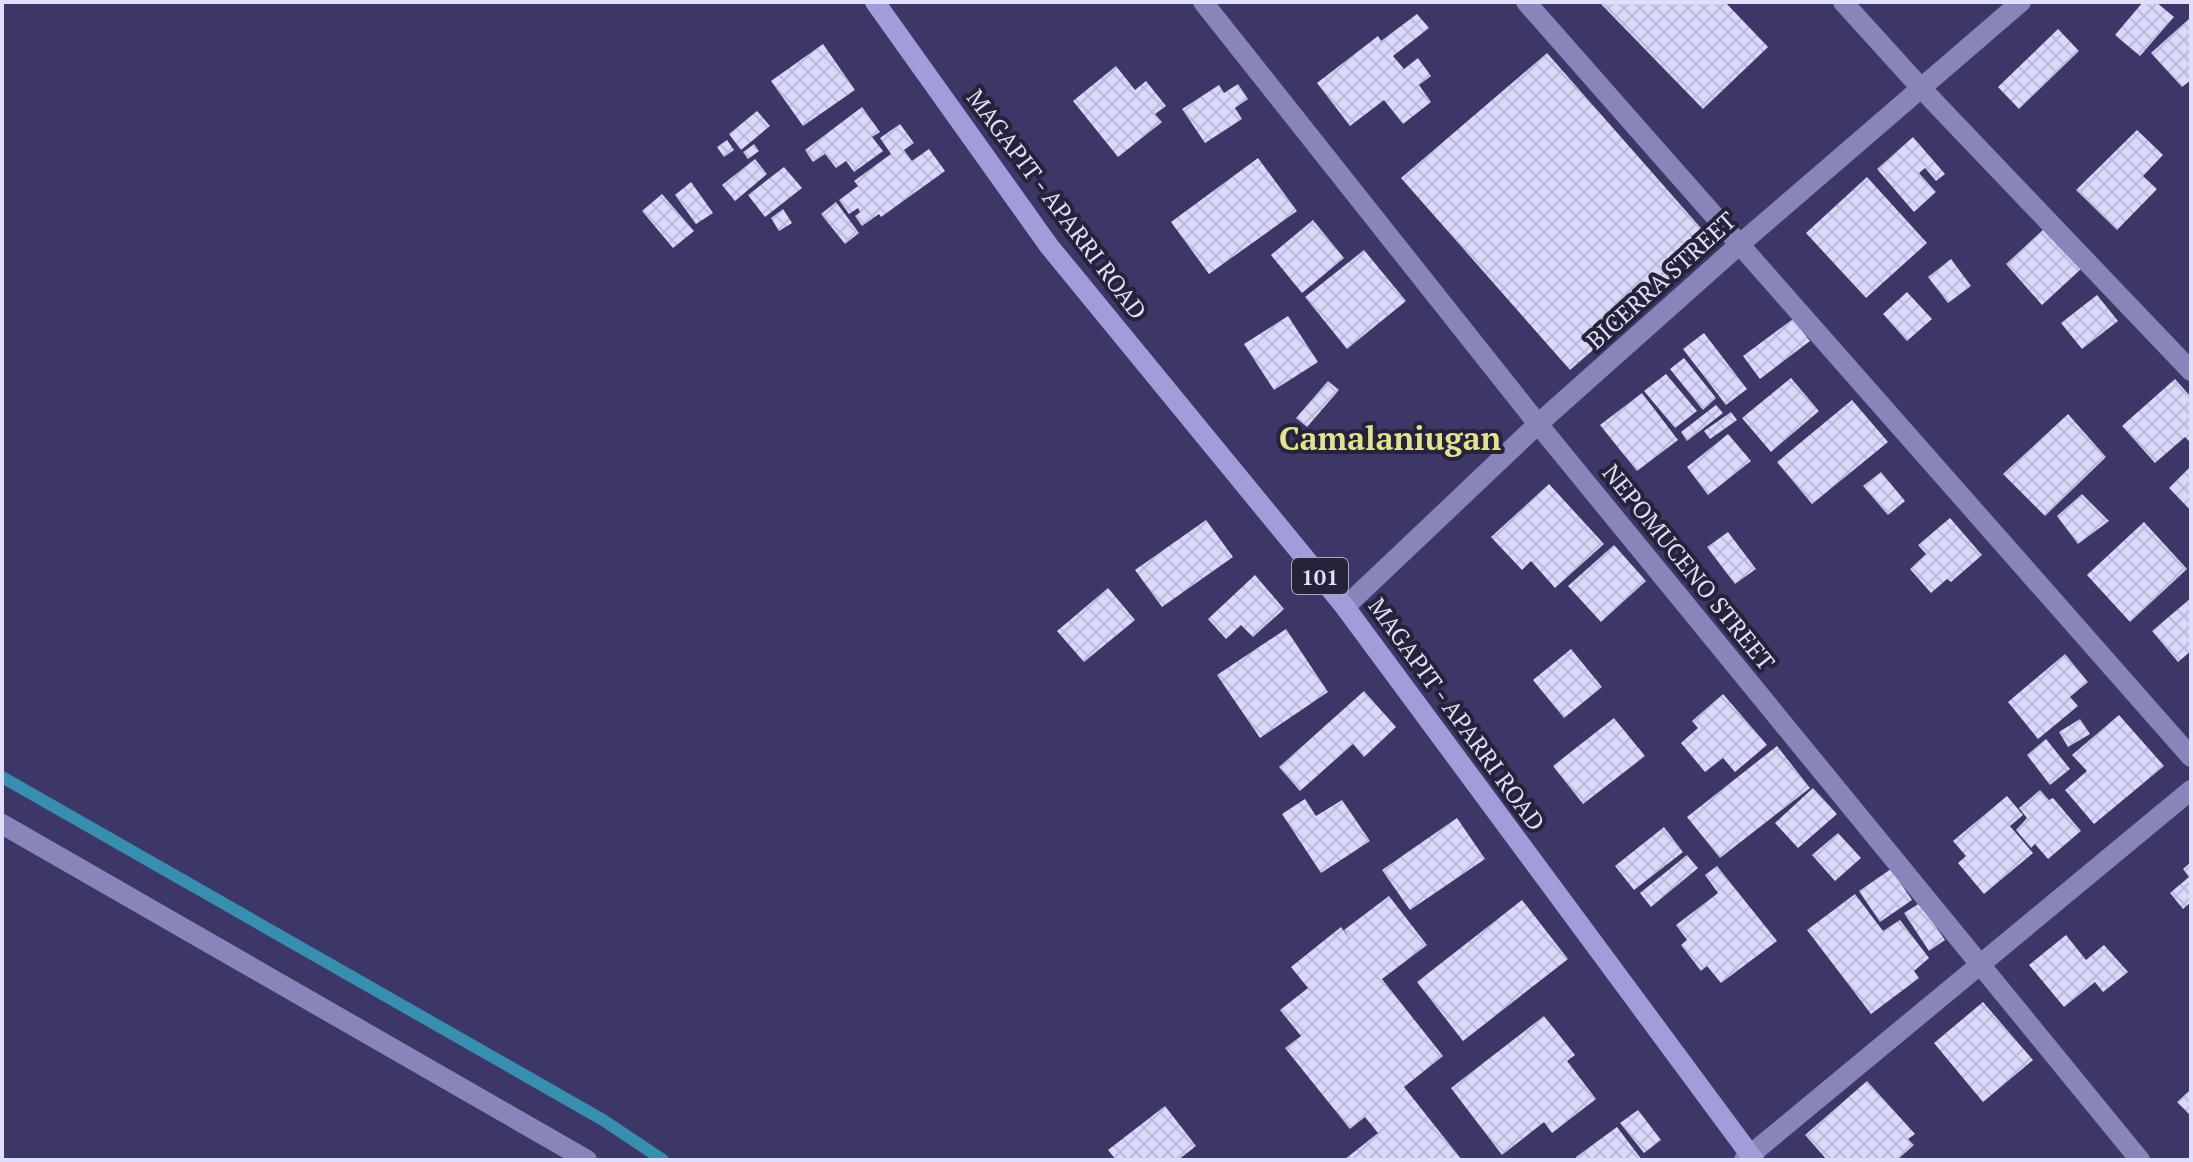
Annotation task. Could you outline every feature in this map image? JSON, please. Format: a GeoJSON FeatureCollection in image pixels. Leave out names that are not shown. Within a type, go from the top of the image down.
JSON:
{"type":"FeatureCollection","features":[{"type":"Feature","properties":{"kind":"main road","name":"MAGAPIT - APARRI ROAD"},"geometry":{"type":"LineString","coordinates":[[875,2],[1049,246],[1345,607],[1750,1158]]}},
{"type":"Feature","properties":{"kind":"street","name":"NEPOMUCENO STREET"},"geometry":{"type":"LineString","coordinates":[[1203,2],[1538,424],[2140,1160]]}},
{"type":"Feature","properties":{"kind":"street"},"geometry":{"type":"LineString","coordinates":[[1526,2],[2191,757]]}},
{"type":"Feature","properties":{"kind":"street"},"geometry":{"type":"LineString","coordinates":[[1843,2],[2191,371]]}},
{"type":"Feature","properties":{"kind":"street","name":"BICERRA STREET"},"geometry":{"type":"LineString","coordinates":[[1345,607],[1538,424],[1739,245],[2021,2]]}},
{"type":"Feature","properties":{"kind":"street"},"geometry":{"type":"LineString","coordinates":[[1750,1158],[2191,790]]}},
{"type":"Feature","properties":{"kind":"street"},"geometry":{"type":"LineString","coordinates":[[2,824],[587,1160]]}},
{"type":"Feature","properties":{"kind":"building"},"geometry":{"type":"Polygon","coordinates":[[[1599,2],[1725,2],[1768,47],[1703,109],[1599,2]]]}},
{"type":"Feature","properties":{"kind":"building"},"geometry":{"type":"Polygon","coordinates":[[[2143,2],[2156,2],[2174,17],[2140,56],[2115,35],[2143,2]]]}},
{"type":"Feature","properties":{"kind":"building"},"geometry":{"type":"Polygon","coordinates":[[[1417,14],[1429,28],[1393,56],[1404,69],[1418,58],[1431,76],[1419,85],[1431,102],[1403,124],[1384,100],[1350,126],[1317,83],[1378,36],[1381,41],[1417,14]]]}},
{"type":"Feature","properties":{"kind":"building"},"geometry":{"type":"Polygon","coordinates":[[[2191,17],[2191,80],[2182,87],[2151,53],[2191,17]]]}},
{"type":"Feature","properties":{"kind":"building"},"geometry":{"type":"Polygon","coordinates":[[[2058,29],[2079,51],[2019,109],[1998,87],[2058,29]]]}},
{"type":"Feature","properties":{"kind":"building"},"geometry":{"type":"Polygon","coordinates":[[[823,44],[855,90],[803,126],[771,81],[823,44]]]}},
{"type":"Feature","properties":{"kind":"building"},"geometry":{"type":"Polygon","coordinates":[[[1547,53],[1715,244],[1570,370],[1401,178],[1547,53]]]}},
{"type":"Feature","properties":{"kind":"building"},"geometry":{"type":"Polygon","coordinates":[[[1116,66],[1135,90],[1146,81],[1166,106],[1155,114],[1162,122],[1118,157],[1073,101],[1116,66]]]}},
{"type":"Feature","properties":{"kind":"building"},"geometry":{"type":"Polygon","coordinates":[[[1238,84],[1248,99],[1235,108],[1242,119],[1205,143],[1182,109],[1219,85],[1224,93],[1238,84]]]}},
{"type":"Feature","properties":{"kind":"building"},"geometry":{"type":"Polygon","coordinates":[[[862,107],[880,132],[872,137],[883,151],[854,172],[846,161],[836,168],[825,154],[813,162],[805,150],[862,107]]]}},
{"type":"Feature","properties":{"kind":"building"},"geometry":{"type":"Polygon","coordinates":[[[757,111],[770,126],[741,150],[729,134],[757,111]]]}},
{"type":"Feature","properties":{"kind":"building"},"geometry":{"type":"Polygon","coordinates":[[[900,124],[914,143],[904,150],[912,161],[929,149],[945,171],[881,217],[879,214],[862,226],[855,216],[860,212],[858,208],[849,214],[839,200],[858,186],[854,181],[891,154],[880,138],[900,124]]]}},
{"type":"Feature","properties":{"kind":"building"},"geometry":{"type":"Polygon","coordinates":[[[2137,130],[2163,155],[2143,176],[2157,189],[2117,230],[2076,190],[2137,130]]]}},
{"type":"Feature","properties":{"kind":"building"},"geometry":{"type":"Polygon","coordinates":[[[1913,137],[1945,174],[1936,181],[1925,168],[1919,173],[1936,192],[1914,212],[1877,169],[1913,137]]]}},
{"type":"Feature","properties":{"kind":"building"},"geometry":{"type":"Polygon","coordinates":[[[727,140],[734,150],[724,157],[717,147],[727,140]]]}},
{"type":"Feature","properties":{"kind":"building"},"geometry":{"type":"Polygon","coordinates":[[[754,144],[759,151],[748,159],[743,152],[754,144]]]}},
{"type":"Feature","properties":{"kind":"building"},"geometry":{"type":"Polygon","coordinates":[[[1258,158],[1297,211],[1209,274],[1171,222],[1258,158]]]}},
{"type":"Feature","properties":{"kind":"building"},"geometry":{"type":"Polygon","coordinates":[[[755,159],[767,174],[735,201],[722,185],[755,159]]]}},
{"type":"Feature","properties":{"kind":"building"},"geometry":{"type":"Polygon","coordinates":[[[784,167],[802,188],[765,217],[748,195],[784,167]]]}},
{"type":"Feature","properties":{"kind":"building"},"geometry":{"type":"Polygon","coordinates":[[[1867,177],[1927,243],[1866,298],[1806,233],[1867,177]]]}},
{"type":"Feature","properties":{"kind":"building"},"geometry":{"type":"Polygon","coordinates":[[[691,182],[713,213],[696,224],[675,195],[691,182]]]}},
{"type":"Feature","properties":{"kind":"building"},"geometry":{"type":"Polygon","coordinates":[[[662,194],[694,231],[673,248],[642,211],[662,194]]]}},
{"type":"Feature","properties":{"kind":"building"},"geometry":{"type":"Polygon","coordinates":[[[836,202],[859,233],[845,244],[821,214],[836,202]]]}},
{"type":"Feature","properties":{"kind":"building"},"geometry":{"type":"Polygon","coordinates":[[[783,209],[792,223],[779,231],[771,218],[783,209]]]}},
{"type":"Feature","properties":{"kind":"building"},"geometry":{"type":"Polygon","coordinates":[[[1313,220],[1344,258],[1302,293],[1271,255],[1313,220]]]}},
{"type":"Feature","properties":{"kind":"building"},"geometry":{"type":"Polygon","coordinates":[[[2046,227],[2081,269],[2042,305],[2006,264],[2046,227]]]}},
{"type":"Feature","properties":{"kind":"building"},"geometry":{"type":"Polygon","coordinates":[[[1364,250],[1406,301],[1347,349],[1305,297],[1364,250]]]}},
{"type":"Feature","properties":{"kind":"building"},"geometry":{"type":"Polygon","coordinates":[[[1951,259],[1971,286],[1948,303],[1928,277],[1951,259]]]}},
{"type":"Feature","properties":{"kind":"building"},"geometry":{"type":"Polygon","coordinates":[[[1907,292],[1932,319],[1907,341],[1883,314],[1907,292]]]}},
{"type":"Feature","properties":{"kind":"building"},"geometry":{"type":"Polygon","coordinates":[[[2097,295],[2118,321],[2082,349],[2061,323],[2097,295]]]}},
{"type":"Feature","properties":{"kind":"building"},"geometry":{"type":"Polygon","coordinates":[[[1288,316],[1318,362],[1274,390],[1244,344],[1288,316]]]}},
{"type":"Feature","properties":{"kind":"building"},"geometry":{"type":"Polygon","coordinates":[[[1793,319],[1810,341],[1760,379],[1743,356],[1793,319]]]}},
{"type":"Feature","properties":{"kind":"building"},"geometry":{"type":"Polygon","coordinates":[[[1704,333],[1747,389],[1726,405],[1683,349],[1704,333]]]}},
{"type":"Feature","properties":{"kind":"building"},"geometry":{"type":"Polygon","coordinates":[[[1684,358],[1716,398],[1703,410],[1670,369],[1684,358]]]}},
{"type":"Feature","properties":{"kind":"building"},"geometry":{"type":"Polygon","coordinates":[[[1666,374],[1697,411],[1675,428],[1644,391],[1666,374]]]}},
{"type":"Feature","properties":{"kind":"building"},"geometry":{"type":"Polygon","coordinates":[[[1791,378],[1819,411],[1771,452],[1742,418],[1791,378]]]}},
{"type":"Feature","properties":{"kind":"building"},"geometry":{"type":"Polygon","coordinates":[[[2175,379],[2191,397],[2191,443],[2185,437],[2155,463],[2122,426],[2175,379]]]}},
{"type":"Feature","properties":{"kind":"building"},"geometry":{"type":"Polygon","coordinates":[[[1328,381],[1339,390],[1307,427],[1296,418],[1328,381]]]}},
{"type":"Feature","properties":{"kind":"building"},"geometry":{"type":"Polygon","coordinates":[[[1642,393],[1678,440],[1637,471],[1600,425],[1642,393]]]}},
{"type":"Feature","properties":{"kind":"building"},"geometry":{"type":"Polygon","coordinates":[[[1852,400],[1888,442],[1812,504],[1777,462],[1852,400]]]}},
{"type":"Feature","properties":{"kind":"building"},"geometry":{"type":"Polygon","coordinates":[[[1716,405],[1723,413],[1687,441],[1681,432],[1716,405]]]}},
{"type":"Feature","properties":{"kind":"building"},"geometry":{"type":"Polygon","coordinates":[[[1731,412],[1737,420],[1710,439],[1704,431],[1731,412]]]}},
{"type":"Feature","properties":{"kind":"building"},"geometry":{"type":"Polygon","coordinates":[[[2068,414],[2106,457],[2045,516],[2003,474],[2068,414]]]}},
{"type":"Feature","properties":{"kind":"building"},"geometry":{"type":"Polygon","coordinates":[[[1728,434],[1751,461],[1708,495],[1687,467],[1728,434]]]}},
{"type":"Feature","properties":{"kind":"building"},"geometry":{"type":"Polygon","coordinates":[[[2191,466],[2191,511],[2169,488],[2191,466]]]}},
{"type":"Feature","properties":{"kind":"building"},"geometry":{"type":"Polygon","coordinates":[[[1881,472],[1905,501],[1888,515],[1863,486],[1881,472]]]}},
{"type":"Feature","properties":{"kind":"building"},"geometry":{"type":"Polygon","coordinates":[[[1549,484],[1604,544],[1555,588],[1531,561],[1522,570],[1491,537],[1549,484]]]}},
{"type":"Feature","properties":{"kind":"building"},"geometry":{"type":"Polygon","coordinates":[[[2082,494],[2109,521],[2078,544],[2057,516],[2082,494]]]}},
{"type":"Feature","properties":{"kind":"building"},"geometry":{"type":"Polygon","coordinates":[[[1950,518],[1982,555],[1951,582],[1947,579],[1931,593],[1910,569],[1926,554],[1918,545],[1950,518]]]}},
{"type":"Feature","properties":{"kind":"building"},"geometry":{"type":"Polygon","coordinates":[[[1206,520],[1233,557],[1162,607],[1135,570],[1206,520]]]}},
{"type":"Feature","properties":{"kind":"building"},"geometry":{"type":"Polygon","coordinates":[[[2144,522],[2187,569],[2130,622],[2087,575],[2144,522]]]}},
{"type":"Feature","properties":{"kind":"building"},"geometry":{"type":"Polygon","coordinates":[[[1728,532],[1756,569],[1735,584],[1707,547],[1728,532]]]}},
{"type":"Feature","properties":{"kind":"building"},"geometry":{"type":"Polygon","coordinates":[[[1614,545],[1646,581],[1601,622],[1568,586],[1614,545]]]}},
{"type":"Feature","properties":{"kind":"building"},"geometry":{"type":"Polygon","coordinates":[[[1255,575],[1284,609],[1253,637],[1241,625],[1226,639],[1208,619],[1255,575]]]}},
{"type":"Feature","properties":{"kind":"building"},"geometry":{"type":"Polygon","coordinates":[[[1108,588],[1135,620],[1084,662],[1057,631],[1108,588]]]}},
{"type":"Feature","properties":{"kind":"building"},"geometry":{"type":"Polygon","coordinates":[[[2191,598],[2191,651],[2178,662],[2152,631],[2191,598]]]}},
{"type":"Feature","properties":{"kind":"building"},"geometry":{"type":"Polygon","coordinates":[[[1286,629],[1328,692],[1260,738],[1217,675],[1286,629]]]}},
{"type":"Feature","properties":{"kind":"building"},"geometry":{"type":"Polygon","coordinates":[[[1571,649],[1602,687],[1564,718],[1533,680],[1571,649]]]}},
{"type":"Feature","properties":{"kind":"building"},"geometry":{"type":"Polygon","coordinates":[[[2065,654],[2088,682],[2070,697],[2078,706],[2038,739],[2008,702],[2065,654]]]}},
{"type":"Feature","properties":{"kind":"building"},"geometry":{"type":"Polygon","coordinates":[[[1364,691],[1396,727],[1364,757],[1353,744],[1300,791],[1279,767],[1364,691]]]}},
{"type":"Feature","properties":{"kind":"building"},"geometry":{"type":"Polygon","coordinates":[[[1723,694],[1767,745],[1735,772],[1723,758],[1705,772],[1681,743],[1698,728],[1692,721],[1723,694]]]}},
{"type":"Feature","properties":{"kind":"building"},"geometry":{"type":"Polygon","coordinates":[[[2119,715],[2164,766],[2094,824],[2065,790],[2087,771],[2072,755],[2119,715]]]}},
{"type":"Feature","properties":{"kind":"building"},"geometry":{"type":"Polygon","coordinates":[[[1614,718],[1645,756],[1583,804],[1553,766],[1614,718]]]}},
{"type":"Feature","properties":{"kind":"building"},"geometry":{"type":"Polygon","coordinates":[[[2080,719],[2090,734],[2068,747],[2059,732],[2080,719]]]}},
{"type":"Feature","properties":{"kind":"building"},"geometry":{"type":"Polygon","coordinates":[[[2046,739],[2070,769],[2050,785],[2027,755],[2046,739]]]}},
{"type":"Feature","properties":{"kind":"building"},"geometry":{"type":"Polygon","coordinates":[[[1777,746],[1810,788],[1720,858],[1687,817],[1777,746]]]}},
{"type":"Feature","properties":{"kind":"building"},"geometry":{"type":"Polygon","coordinates":[[[1813,788],[1837,814],[1798,848],[1775,823],[1813,788]]]}},
{"type":"Feature","properties":{"kind":"building"},"geometry":{"type":"Polygon","coordinates":[[[2040,790],[2049,800],[2053,798],[2081,831],[2048,859],[2035,844],[2031,848],[2016,830],[2027,818],[2019,808],[2040,790]]]}},
{"type":"Feature","properties":{"kind":"building"},"geometry":{"type":"Polygon","coordinates":[[[2007,796],[2023,815],[2010,826],[2033,853],[1984,894],[1958,863],[1966,856],[1953,841],[2007,796]]]}},
{"type":"Feature","properties":{"kind":"building"},"geometry":{"type":"Polygon","coordinates":[[[1305,799],[1316,816],[1342,800],[1370,841],[1321,873],[1282,814],[1305,799]]]}},
{"type":"Feature","properties":{"kind":"building"},"geometry":{"type":"Polygon","coordinates":[[[1457,818],[1485,859],[1410,910],[1382,870],[1457,818]]]}},
{"type":"Feature","properties":{"kind":"building"},"geometry":{"type":"Polygon","coordinates":[[[1664,827],[1683,852],[1634,890],[1615,866],[1664,827]]]}},
{"type":"Feature","properties":{"kind":"building"},"geometry":{"type":"Polygon","coordinates":[[[1838,833],[1861,858],[1835,881],[1812,855],[1838,833]]]}},
{"type":"Feature","properties":{"kind":"building"},"geometry":{"type":"Polygon","coordinates":[[[1687,855],[1698,868],[1651,907],[1640,893],[1687,855]]]}},
{"type":"Feature","properties":{"kind":"building"},"geometry":{"type":"Polygon","coordinates":[[[2191,862],[2191,902],[2183,909],[2170,893],[2189,877],[2183,869],[2191,862]]]}},
{"type":"Feature","properties":{"kind":"building"},"geometry":{"type":"Polygon","coordinates":[[[1717,866],[1777,941],[1721,983],[1707,966],[1701,971],[1681,945],[1687,940],[1676,925],[1718,893],[1705,875],[1717,866]]]}},
{"type":"Feature","properties":{"kind":"building"},"geometry":{"type":"Polygon","coordinates":[[[1891,869],[1912,900],[1880,922],[1859,891],[1891,869]]]}},
{"type":"Feature","properties":{"kind":"building"},"geometry":{"type":"Polygon","coordinates":[[[1855,894],[1883,931],[1900,920],[1929,958],[1914,971],[1919,978],[1871,1014],[1807,930],[1855,894]]]}},
{"type":"Feature","properties":{"kind":"building"},"geometry":{"type":"Polygon","coordinates":[[[1389,896],[1427,945],[1382,979],[1443,1056],[1404,1087],[1462,1160],[1344,1160],[1378,1133],[1365,1117],[1350,1129],[1285,1048],[1301,1036],[1280,1010],[1308,988],[1291,967],[1341,927],[1351,941],[1344,930],[1389,896]]]}},
{"type":"Feature","properties":{"kind":"building"},"geometry":{"type":"Polygon","coordinates":[[[1522,900],[1568,959],[1463,1041],[1417,982],[1522,900]]]}},
{"type":"Feature","properties":{"kind":"building"},"geometry":{"type":"Polygon","coordinates":[[[1920,903],[1945,940],[1929,951],[1904,913],[1920,903]]]}},
{"type":"Feature","properties":{"kind":"building"},"geometry":{"type":"Polygon","coordinates":[[[2066,935],[2086,960],[2104,945],[2128,972],[2103,992],[2095,982],[2064,1007],[2029,965],[2066,935]]]}},
{"type":"Feature","properties":{"kind":"building"},"geometry":{"type":"Polygon","coordinates":[[[1983,1002],[2033,1060],[1983,1102],[1934,1043],[1983,1002]]]}},
{"type":"Feature","properties":{"kind":"building"},"geometry":{"type":"Polygon","coordinates":[[[1544,1016],[1575,1055],[1567,1061],[1596,1099],[1552,1133],[1544,1122],[1502,1155],[1451,1088],[1544,1016]]]}},
{"type":"Feature","properties":{"kind":"building"},"geometry":{"type":"Polygon","coordinates":[[[1867,1081],[1915,1134],[1908,1139],[1914,1145],[1897,1160],[1827,1160],[1805,1135],[1867,1081]]]}},
{"type":"Feature","properties":{"kind":"building"},"geometry":{"type":"Polygon","coordinates":[[[2191,1089],[2191,1116],[2177,1102],[2191,1089]]]}},
{"type":"Feature","properties":{"kind":"building"},"geometry":{"type":"Polygon","coordinates":[[[1165,1106],[1196,1146],[1178,1160],[1116,1160],[1108,1150],[1165,1106]]]}},
{"type":"Feature","properties":{"kind":"building"},"geometry":{"type":"Polygon","coordinates":[[[1638,1110],[1661,1140],[1644,1153],[1620,1123],[1638,1110]]]}},
{"type":"Feature","properties":{"kind":"building"},"geometry":{"type":"Polygon","coordinates":[[[1617,1127],[1642,1160],[1578,1160],[1576,1157],[1617,1127]]]}},
{"type":"Feature","properties":{"kind":"waterway"},"geometry":{"type":"LineString","coordinates":[[2,777],[603,1120],[663,1160]]}},
{"type":"Feature","properties":{"kind":"district","name":"Camalaniugan"},"geometry":{"type":"Point","coordinates":[1390,438]}}]}
